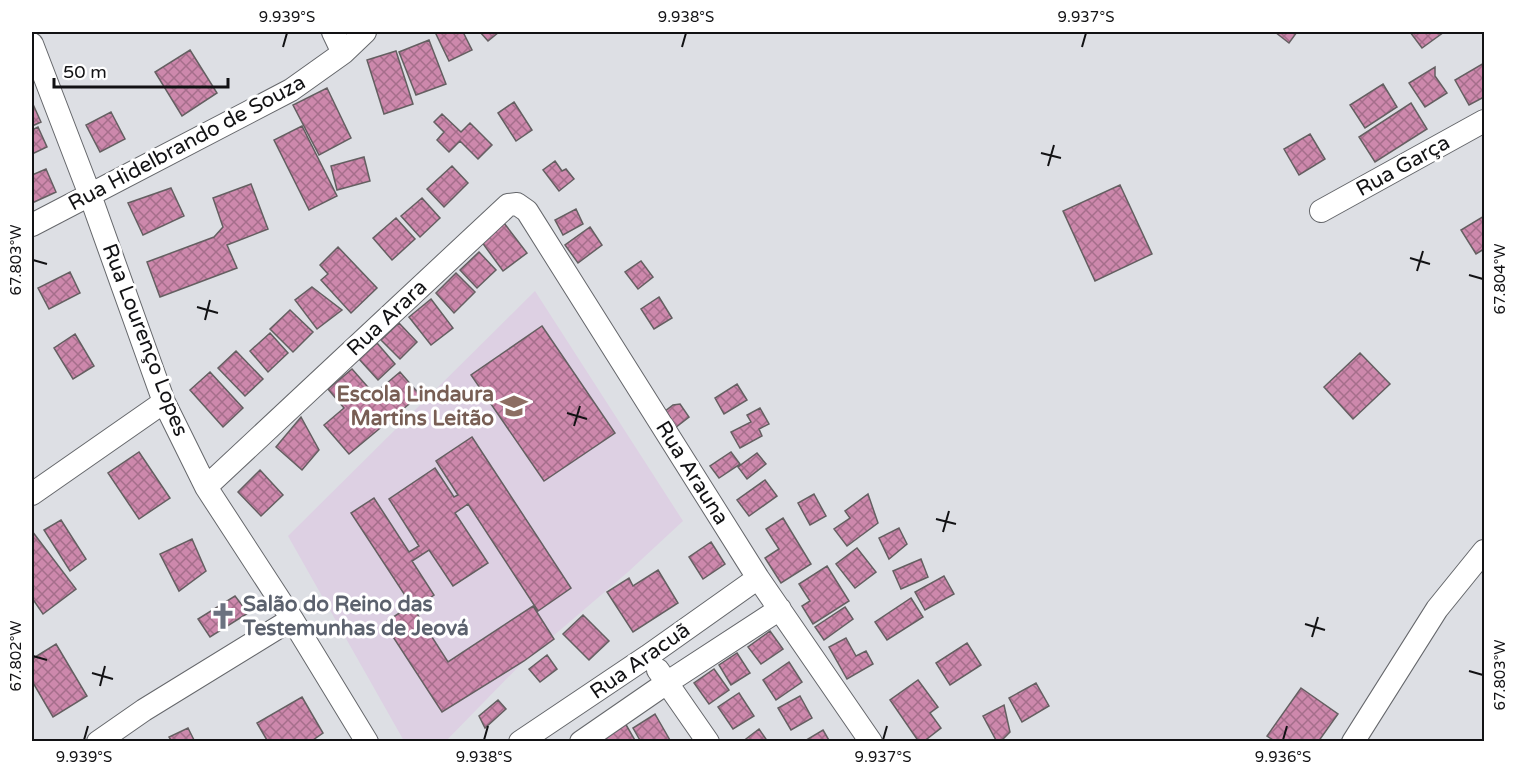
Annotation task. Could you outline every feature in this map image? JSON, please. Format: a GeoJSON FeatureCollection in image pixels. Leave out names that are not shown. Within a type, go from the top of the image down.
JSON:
{"type":"FeatureCollection","features":[{"type":"Feature","properties":{"kind":"street"},"geometry":{"type":"LineString","coordinates":[[333,32],[343,53]]}},
{"type":"Feature","properties":{"kind":"street","name":"Rua Hidelbrando de Souza"},"geometry":{"type":"LineString","coordinates":[[32,225],[291,90],[343,53],[365,32]]}},
{"type":"Feature","properties":{"kind":"street","name":"Rua Lourenço Lopes"},"geometry":{"type":"LineString","coordinates":[[32,44],[90,195],[164,402],[206,487],[292,619],[367,741]]}},
{"type":"Feature","properties":{"kind":"street","name":"Rua Garça"},"geometry":{"type":"LineString","coordinates":[[1321,211],[1485,120]]}},
{"type":"Feature","properties":{"kind":"street","name":"Rua Arara"},"geometry":{"type":"LineString","coordinates":[[206,487],[508,205],[517,204]]}},
{"type":"Feature","properties":{"kind":"street","name":"Rua Arauna"},"geometry":{"type":"LineString","coordinates":[[517,204],[527,211],[758,578],[871,741]]}},
{"type":"Feature","properties":{"kind":"street"},"geometry":{"type":"LineString","coordinates":[[32,494],[164,402]]}},
{"type":"Feature","properties":{"kind":"street"},"geometry":{"type":"LineString","coordinates":[[1353,741],[1437,609],[1485,551]]}},
{"type":"Feature","properties":{"kind":"street","name":"Rua Aracuã"},"geometry":{"type":"LineString","coordinates":[[534,738],[758,578]]}},
{"type":"Feature","properties":{"kind":"street","name":"Rua Aracuã"},"geometry":{"type":"LineString","coordinates":[[581,741],[780,609]]}},
{"type":"Feature","properties":{"kind":"street"},"geometry":{"type":"LineString","coordinates":[[98,741],[292,619]]}},
{"type":"Feature","properties":{"kind":"street"},"geometry":{"type":"LineString","coordinates":[[648,656],[708,741]]}},
{"type":"Feature","properties":{"kind":"shaded area","name":"Escola Lindaura Martins Leitão"},"geometry":{"type":"Polygon","coordinates":[[[535,291],[683,521],[628,572],[524,661],[445,742],[404,741],[288,536],[535,291]]]}},
{"type":"Feature","properties":{"kind":"building"},"geometry":{"type":"Polygon","coordinates":[[[435,32],[463,32],[472,50],[449,61],[435,32]]]}},
{"type":"Feature","properties":{"kind":"building"},"geometry":{"type":"Polygon","coordinates":[[[480,32],[499,32],[488,41],[480,32]]]}},
{"type":"Feature","properties":{"kind":"building"},"geometry":{"type":"Polygon","coordinates":[[[1275,32],[1297,32],[1289,43],[1275,32]]]}},
{"type":"Feature","properties":{"kind":"building"},"geometry":{"type":"Polygon","coordinates":[[[1410,32],[1444,32],[1422,48],[1410,32]]]}},
{"type":"Feature","properties":{"kind":"building"},"geometry":{"type":"Polygon","coordinates":[[[429,40],[446,84],[416,95],[399,52],[429,40]]]}},
{"type":"Feature","properties":{"kind":"building"},"geometry":{"type":"Polygon","coordinates":[[[190,50],[217,93],[182,116],[155,72],[190,50]]]}},
{"type":"Feature","properties":{"kind":"building"},"geometry":{"type":"Polygon","coordinates":[[[396,51],[413,104],[384,114],[367,60],[396,51]]]}},
{"type":"Feature","properties":{"kind":"building"},"geometry":{"type":"Polygon","coordinates":[[[1484,63],[1484,97],[1469,105],[1455,80],[1484,63]]]}},
{"type":"Feature","properties":{"kind":"building"},"geometry":{"type":"Polygon","coordinates":[[[1435,67],[1435,76],[1447,93],[1425,107],[1409,83],[1435,67]]]}},
{"type":"Feature","properties":{"kind":"building"},"geometry":{"type":"Polygon","coordinates":[[[1383,84],[1397,107],[1365,128],[1350,105],[1383,84]]]}},
{"type":"Feature","properties":{"kind":"building"},"geometry":{"type":"Polygon","coordinates":[[[327,88],[351,138],[319,155],[293,105],[327,88]]]}},
{"type":"Feature","properties":{"kind":"building"},"geometry":{"type":"Polygon","coordinates":[[[32,102],[41,122],[32,126],[32,102]]]}},
{"type":"Feature","properties":{"kind":"building"},"geometry":{"type":"Polygon","coordinates":[[[514,102],[532,130],[516,141],[498,113],[514,102]]]}},
{"type":"Feature","properties":{"kind":"building"},"geometry":{"type":"Polygon","coordinates":[[[1411,103],[1427,129],[1375,162],[1359,137],[1411,103]]]}},
{"type":"Feature","properties":{"kind":"building"},"geometry":{"type":"Polygon","coordinates":[[[111,112],[125,139],[100,152],[86,125],[111,112]]]}},
{"type":"Feature","properties":{"kind":"building"},"geometry":{"type":"Polygon","coordinates":[[[442,114],[461,132],[470,123],[492,145],[478,159],[460,141],[449,152],[437,140],[444,132],[434,122],[442,114]]]}},
{"type":"Feature","properties":{"kind":"building"},"geometry":{"type":"Polygon","coordinates":[[[302,126],[337,196],[309,210],[274,140],[302,126]]]}},
{"type":"Feature","properties":{"kind":"building"},"geometry":{"type":"Polygon","coordinates":[[[38,127],[47,147],[32,154],[32,130],[38,127]]]}},
{"type":"Feature","properties":{"kind":"building"},"geometry":{"type":"Polygon","coordinates":[[[1310,134],[1325,159],[1299,175],[1284,149],[1310,134]]]}},
{"type":"Feature","properties":{"kind":"building"},"geometry":{"type":"Polygon","coordinates":[[[364,157],[370,181],[337,190],[331,166],[364,157]]]}},
{"type":"Feature","properties":{"kind":"building"},"geometry":{"type":"Polygon","coordinates":[[[555,161],[562,171],[566,169],[574,179],[559,191],[543,170],[555,161]]]}},
{"type":"Feature","properties":{"kind":"building"},"geometry":{"type":"Polygon","coordinates":[[[452,166],[468,183],[444,207],[427,189],[452,166]]]}},
{"type":"Feature","properties":{"kind":"building"},"geometry":{"type":"Polygon","coordinates":[[[46,169],[56,192],[32,203],[32,175],[46,169]]]}},
{"type":"Feature","properties":{"kind":"building"},"geometry":{"type":"Polygon","coordinates":[[[251,184],[268,229],[227,245],[237,268],[160,297],[147,262],[214,237],[223,227],[213,198],[251,184]]]}},
{"type":"Feature","properties":{"kind":"building"},"geometry":{"type":"Polygon","coordinates":[[[1120,185],[1152,254],[1095,281],[1063,211],[1120,185]]]}},
{"type":"Feature","properties":{"kind":"building"},"geometry":{"type":"Polygon","coordinates":[[[171,188],[184,216],[143,235],[128,203],[171,188]]]}},
{"type":"Feature","properties":{"kind":"building"},"geometry":{"type":"Polygon","coordinates":[[[422,198],[440,218],[420,237],[401,216],[422,198]]]}},
{"type":"Feature","properties":{"kind":"building"},"geometry":{"type":"Polygon","coordinates":[[[576,209],[583,224],[563,235],[555,220],[576,209]]]}},
{"type":"Feature","properties":{"kind":"building"},"geometry":{"type":"Polygon","coordinates":[[[1484,216],[1484,249],[1476,254],[1461,230],[1484,216]]]}},
{"type":"Feature","properties":{"kind":"building"},"geometry":{"type":"Polygon","coordinates":[[[396,218],[415,239],[392,260],[373,238],[396,218]]]}},
{"type":"Feature","properties":{"kind":"building"},"geometry":{"type":"Polygon","coordinates":[[[504,223],[527,253],[503,271],[481,241],[504,223]]]}},
{"type":"Feature","properties":{"kind":"building"},"geometry":{"type":"Polygon","coordinates":[[[590,227],[602,245],[578,263],[565,245],[590,227]]]}},
{"type":"Feature","properties":{"kind":"building"},"geometry":{"type":"Polygon","coordinates":[[[338,247],[377,288],[351,313],[321,280],[328,274],[320,265],[338,247]]]}},
{"type":"Feature","properties":{"kind":"building"},"geometry":{"type":"Polygon","coordinates":[[[479,252],[496,270],[477,288],[460,270],[479,252]]]}},
{"type":"Feature","properties":{"kind":"building"},"geometry":{"type":"Polygon","coordinates":[[[641,261],[653,277],[638,289],[625,272],[641,261]]]}},
{"type":"Feature","properties":{"kind":"building"},"geometry":{"type":"Polygon","coordinates":[[[70,272],[80,293],[49,309],[38,288],[70,272]]]}},
{"type":"Feature","properties":{"kind":"building"},"geometry":{"type":"Polygon","coordinates":[[[456,273],[475,292],[454,313],[436,293],[456,273]]]}},
{"type":"Feature","properties":{"kind":"building"},"geometry":{"type":"Polygon","coordinates":[[[312,287],[342,310],[317,329],[295,300],[312,287]]]}},
{"type":"Feature","properties":{"kind":"building"},"geometry":{"type":"Polygon","coordinates":[[[659,297],[672,318],[654,329],[641,309],[659,297]]]}},
{"type":"Feature","properties":{"kind":"building"},"geometry":{"type":"Polygon","coordinates":[[[431,299],[453,328],[431,345],[409,317],[431,299]]]}},
{"type":"Feature","properties":{"kind":"building"},"geometry":{"type":"Polygon","coordinates":[[[290,310],[313,332],[293,352],[270,329],[290,310]]]}},
{"type":"Feature","properties":{"kind":"building"},"geometry":{"type":"Polygon","coordinates":[[[399,323],[417,342],[400,359],[381,340],[399,323]]]}},
{"type":"Feature","properties":{"kind":"building"},"geometry":{"type":"Polygon","coordinates":[[[542,326],[615,433],[544,481],[471,375],[542,326]]]}},
{"type":"Feature","properties":{"kind":"building"},"geometry":{"type":"Polygon","coordinates":[[[270,333],[288,353],[268,372],[250,351],[270,333]]]}},
{"type":"Feature","properties":{"kind":"building"},"geometry":{"type":"Polygon","coordinates":[[[75,334],[94,366],[73,379],[54,348],[75,334]]]}},
{"type":"Feature","properties":{"kind":"building"},"geometry":{"type":"Polygon","coordinates":[[[377,343],[395,364],[378,380],[359,359],[377,343]]]}},
{"type":"Feature","properties":{"kind":"building"},"geometry":{"type":"Polygon","coordinates":[[[236,351],[263,379],[245,396],[218,368],[236,351]]]}},
{"type":"Feature","properties":{"kind":"building"},"geometry":{"type":"Polygon","coordinates":[[[1360,353],[1390,384],[1353,419],[1324,387],[1360,353]]]}},
{"type":"Feature","properties":{"kind":"building"},"geometry":{"type":"Polygon","coordinates":[[[352,369],[374,394],[400,372],[420,395],[349,454],[324,425],[344,408],[328,389],[352,369]]]}},
{"type":"Feature","properties":{"kind":"building"},"geometry":{"type":"Polygon","coordinates":[[[210,372],[243,408],[223,427],[190,390],[210,372]]]}},
{"type":"Feature","properties":{"kind":"building"},"geometry":{"type":"Polygon","coordinates":[[[737,384],[747,400],[724,414],[715,398],[737,384]]]}},
{"type":"Feature","properties":{"kind":"building"},"geometry":{"type":"Polygon","coordinates":[[[680,404],[689,417],[675,428],[664,412],[673,405],[680,404]]]}},
{"type":"Feature","properties":{"kind":"building"},"geometry":{"type":"Polygon","coordinates":[[[760,408],[769,424],[759,429],[762,436],[740,448],[731,432],[751,422],[747,415],[760,408]]]}},
{"type":"Feature","properties":{"kind":"building"},"geometry":{"type":"Polygon","coordinates":[[[301,417],[319,450],[302,470],[276,447],[301,417]]]}},
{"type":"Feature","properties":{"kind":"building"},"geometry":{"type":"Polygon","coordinates":[[[472,437],[571,588],[538,611],[468,504],[455,513],[488,563],[453,586],[429,550],[412,561],[434,595],[414,609],[351,513],[374,498],[409,552],[419,546],[389,499],[435,468],[454,497],[458,495],[436,461],[472,437]]]}},
{"type":"Feature","properties":{"kind":"building"},"geometry":{"type":"Polygon","coordinates":[[[139,452],[170,498],[139,519],[108,473],[139,452]]]}},
{"type":"Feature","properties":{"kind":"building"},"geometry":{"type":"Polygon","coordinates":[[[731,452],[740,464],[719,478],[710,466],[731,452]]]}},
{"type":"Feature","properties":{"kind":"building"},"geometry":{"type":"Polygon","coordinates":[[[757,453],[766,464],[747,479],[738,467],[757,453]]]}},
{"type":"Feature","properties":{"kind":"building"},"geometry":{"type":"Polygon","coordinates":[[[260,470],[283,495],[261,516],[238,492],[260,470]]]}},
{"type":"Feature","properties":{"kind":"building"},"geometry":{"type":"Polygon","coordinates":[[[765,480],[777,496],[749,516],[737,500],[765,480]]]}},
{"type":"Feature","properties":{"kind":"building"},"geometry":{"type":"Polygon","coordinates":[[[814,494],[826,516],[810,525],[798,503],[814,494]]]}},
{"type":"Feature","properties":{"kind":"building"},"geometry":{"type":"Polygon","coordinates":[[[868,494],[878,523],[847,546],[834,529],[850,518],[845,511],[868,494]]]}},
{"type":"Feature","properties":{"kind":"building"},"geometry":{"type":"Polygon","coordinates":[[[783,518],[811,564],[781,583],[765,558],[779,549],[766,529],[783,518]]]}},
{"type":"Feature","properties":{"kind":"building"},"geometry":{"type":"Polygon","coordinates":[[[61,520],[86,559],[70,571],[44,530],[61,520]]]}},
{"type":"Feature","properties":{"kind":"building"},"geometry":{"type":"Polygon","coordinates":[[[899,528],[907,544],[889,559],[879,538],[899,528]]]}},
{"type":"Feature","properties":{"kind":"building"},"geometry":{"type":"Polygon","coordinates":[[[32,531],[76,589],[43,614],[32,598],[32,531]]]}},
{"type":"Feature","properties":{"kind":"building"},"geometry":{"type":"Polygon","coordinates":[[[192,539],[206,571],[179,591],[160,554],[192,539]]]}},
{"type":"Feature","properties":{"kind":"building"},"geometry":{"type":"Polygon","coordinates":[[[711,542],[725,564],[703,579],[689,557],[711,542]]]}},
{"type":"Feature","properties":{"kind":"building"},"geometry":{"type":"Polygon","coordinates":[[[857,548],[876,572],[855,588],[836,564],[857,548]]]}},
{"type":"Feature","properties":{"kind":"building"},"geometry":{"type":"Polygon","coordinates":[[[921,559],[928,577],[901,589],[893,571],[921,559]]]}},
{"type":"Feature","properties":{"kind":"building"},"geometry":{"type":"Polygon","coordinates":[[[827,566],[849,601],[813,624],[802,606],[810,601],[799,584],[827,566]]]}},
{"type":"Feature","properties":{"kind":"building"},"geometry":{"type":"Polygon","coordinates":[[[658,570],[678,603],[633,632],[607,592],[629,578],[633,586],[658,570]]]}},
{"type":"Feature","properties":{"kind":"building"},"geometry":{"type":"Polygon","coordinates":[[[944,576],[954,594],[925,610],[915,592],[944,576]]]}},
{"type":"Feature","properties":{"kind":"building","name":"Salão do Reino das Testemunhas de Jeová"},"geometry":{"type":"Polygon","coordinates":[[[235,596],[248,613],[210,637],[198,619],[235,596]]]}},
{"type":"Feature","properties":{"kind":"building"},"geometry":{"type":"Polygon","coordinates":[[[911,598],[923,617],[887,640],[875,622],[911,598]]]}},
{"type":"Feature","properties":{"kind":"building"},"geometry":{"type":"Polygon","coordinates":[[[533,606],[554,639],[524,661],[442,712],[384,623],[401,612],[414,609],[448,662],[533,606]]]}},
{"type":"Feature","properties":{"kind":"building"},"geometry":{"type":"Polygon","coordinates":[[[845,607],[853,619],[824,640],[815,627],[845,607]]]}},
{"type":"Feature","properties":{"kind":"building"},"geometry":{"type":"Polygon","coordinates":[[[583,615],[609,641],[589,660],[563,634],[583,615]]]}},
{"type":"Feature","properties":{"kind":"building"},"geometry":{"type":"Polygon","coordinates":[[[770,631],[783,649],[761,664],[748,647],[770,631]]]}},
{"type":"Feature","properties":{"kind":"building"},"geometry":{"type":"Polygon","coordinates":[[[846,638],[856,656],[866,651],[873,664],[847,679],[829,647],[846,638]]]}},
{"type":"Feature","properties":{"kind":"building"},"geometry":{"type":"Polygon","coordinates":[[[967,643],[981,665],[950,685],[936,663],[967,643]]]}},
{"type":"Feature","properties":{"kind":"building"},"geometry":{"type":"Polygon","coordinates":[[[56,644],[87,696],[53,717],[32,681],[32,659],[56,644]]]}},
{"type":"Feature","properties":{"kind":"building"},"geometry":{"type":"Polygon","coordinates":[[[737,653],[750,673],[731,685],[719,665],[737,653]]]}},
{"type":"Feature","properties":{"kind":"building"},"geometry":{"type":"Polygon","coordinates":[[[547,655],[557,669],[540,682],[529,669],[547,655]]]}},
{"type":"Feature","properties":{"kind":"building"},"geometry":{"type":"Polygon","coordinates":[[[789,662],[802,682],[776,700],[763,680],[789,662]]]}},
{"type":"Feature","properties":{"kind":"building"},"geometry":{"type":"Polygon","coordinates":[[[714,669],[729,690],[709,704],[694,683],[714,669]]]}},
{"type":"Feature","properties":{"kind":"building"},"geometry":{"type":"Polygon","coordinates":[[[918,680],[938,707],[930,713],[941,728],[923,742],[919,742],[890,700],[918,680]]]}},
{"type":"Feature","properties":{"kind":"building"},"geometry":{"type":"Polygon","coordinates":[[[1036,683],[1049,706],[1022,722],[1009,698],[1036,683]]]}},
{"type":"Feature","properties":{"kind":"building"},"geometry":{"type":"Polygon","coordinates":[[[1301,688],[1338,714],[1318,742],[1276,742],[1267,736],[1301,688]]]}},
{"type":"Feature","properties":{"kind":"building"},"geometry":{"type":"Polygon","coordinates":[[[739,693],[754,716],[733,729],[718,707],[739,693]]]}},
{"type":"Feature","properties":{"kind":"building"},"geometry":{"type":"Polygon","coordinates":[[[800,696],[812,718],[791,730],[778,708],[800,696]]]}},
{"type":"Feature","properties":{"kind":"building"},"geometry":{"type":"Polygon","coordinates":[[[302,697],[323,733],[310,742],[268,742],[257,723],[302,697]]]}},
{"type":"Feature","properties":{"kind":"building"},"geometry":{"type":"Polygon","coordinates":[[[498,700],[506,709],[485,728],[479,716],[498,700]]]}},
{"type":"Feature","properties":{"kind":"building"},"geometry":{"type":"Polygon","coordinates":[[[1004,705],[1010,732],[1000,742],[997,742],[983,716],[1004,705]]]}},
{"type":"Feature","properties":{"kind":"building"},"geometry":{"type":"Polygon","coordinates":[[[655,714],[671,742],[641,742],[633,728],[655,714]]]}},
{"type":"Feature","properties":{"kind":"building"},"geometry":{"type":"Polygon","coordinates":[[[625,723],[636,742],[593,742],[625,723]]]}},
{"type":"Feature","properties":{"kind":"building"},"geometry":{"type":"Polygon","coordinates":[[[188,728],[195,742],[172,742],[169,737],[188,728]]]}},
{"type":"Feature","properties":{"kind":"building"},"geometry":{"type":"Polygon","coordinates":[[[759,729],[768,742],[742,742],[759,729]]]}},
{"type":"Feature","properties":{"kind":"building"},"geometry":{"type":"Polygon","coordinates":[[[823,730],[830,742],[803,742],[823,730]]]}},
{"type":"Feature","properties":{"kind":"place","name":"Escola Lindaura Martins Leitão"},"geometry":{"type":"Point","coordinates":[514,406]}},
{"type":"Feature","properties":{"kind":"place","name":"Salão do Reino das Testemunhas de Jeová"},"geometry":{"type":"Point","coordinates":[223,616]}}]}
